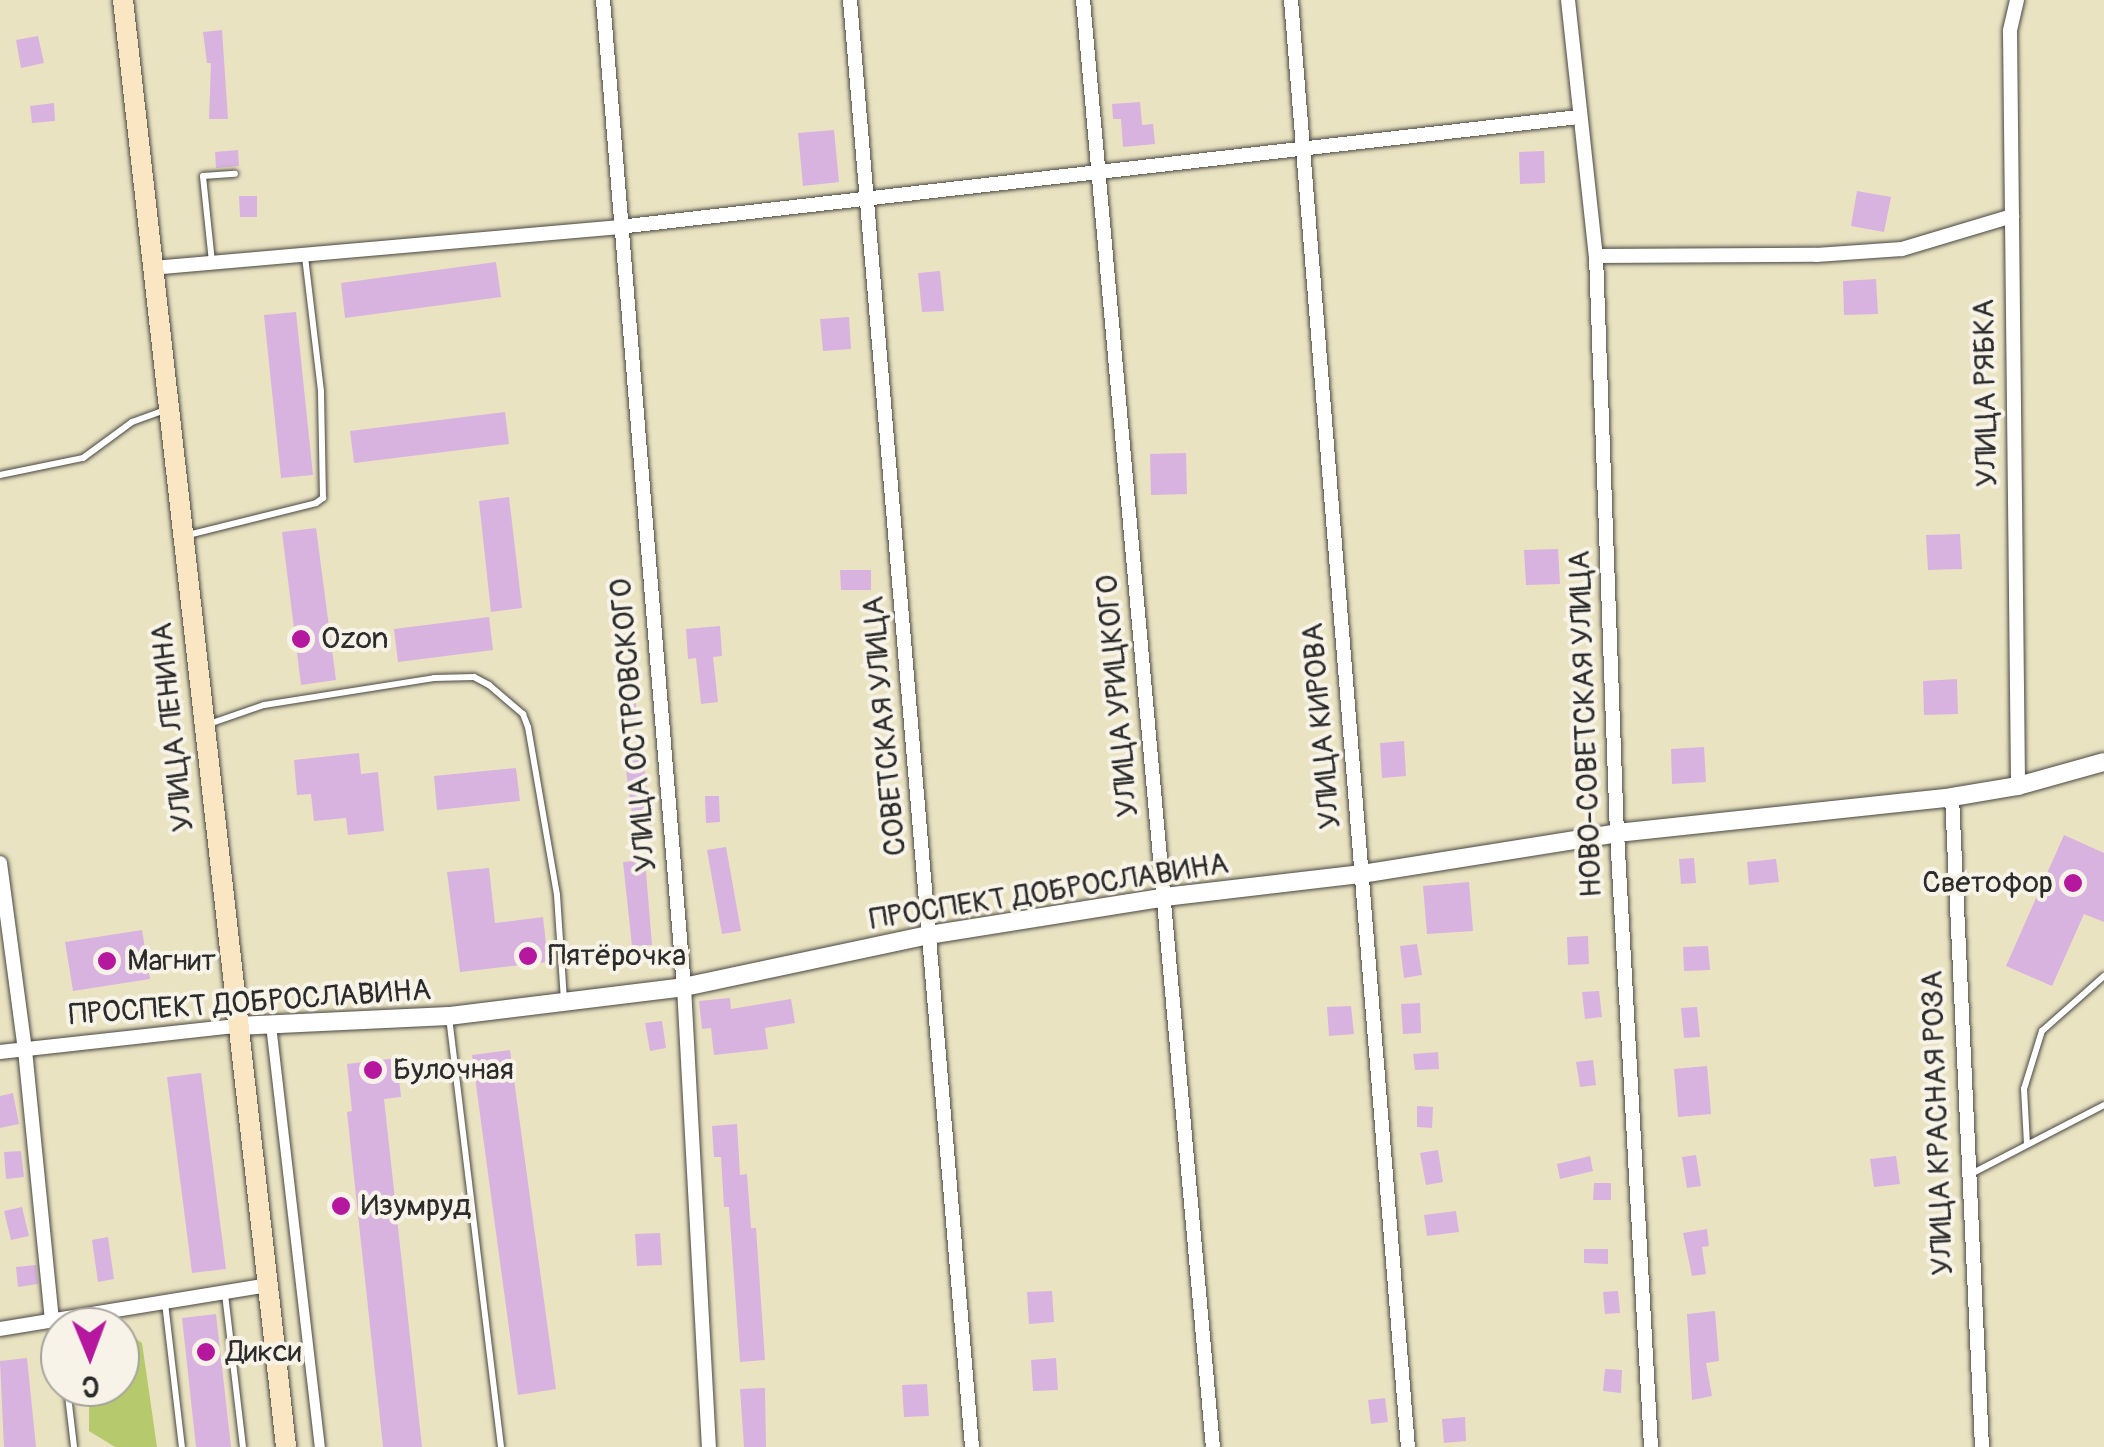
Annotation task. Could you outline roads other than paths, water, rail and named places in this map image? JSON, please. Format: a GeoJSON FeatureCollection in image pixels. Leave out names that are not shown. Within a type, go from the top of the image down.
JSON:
{"type":"FeatureCollection","features":[{"type":"Feature","properties":{"kind":"main road","name":"УЛИЦА ЛЕНИНА"},"geometry":{"type":"LineString","coordinates":[[124,0],[286,1447]]}},
{"type":"Feature","properties":{"kind":"street","name":"УЛИЦА ОСТРОВСКОГО"},"geometry":{"type":"LineString","coordinates":[[602,0],[684,987],[709,1447]]}},
{"type":"Feature","properties":{"kind":"street","name":"СОВЕТСКАЯ УЛИЦА"},"geometry":{"type":"LineString","coordinates":[[850,0],[870,198],[972,1447]]}},
{"type":"Feature","properties":{"kind":"street","name":"УЛИЦА УРИЦКОГО"},"geometry":{"type":"LineString","coordinates":[[1084,0],[1096,172],[1213,1447]]}},
{"type":"Feature","properties":{"kind":"street","name":"УЛИЦА КИРОВА"},"geometry":{"type":"LineString","coordinates":[[1291,0],[1408,1447]]}},
{"type":"Feature","properties":{"kind":"street","name":"НОВО-СОВЕТСКАЯ УЛИЦА"},"geometry":{"type":"LineString","coordinates":[[1568,0],[1596,256],[1617,832],[1651,1447]]}},
{"type":"Feature","properties":{"kind":"street","name":"УЛИЦА РЯБКА"},"geometry":{"type":"LineString","coordinates":[[2017,0],[2010,31],[2018,786]]}},
{"type":"Feature","properties":{"kind":"street"},"geometry":{"type":"LineString","coordinates":[[152,268],[619,227],[1578,117]]}},
{"type":"Feature","properties":{"kind":"street"},"geometry":{"type":"LineString","coordinates":[[1596,256],[1816,255],[1902,249],[2012,216]]}},
{"type":"Feature","properties":{"kind":"street","name":"ПРОСПЕКТ ДОБРОСЛАВИНА"},"geometry":{"type":"LineString","coordinates":[[0,1052],[237,1026],[449,1016],[684,987],[929,936],[1164,897],[1362,874],[1617,832],[1952,797],[2018,786],[2104,762]]}},
{"type":"Feature","properties":{"kind":"street","name":"УЛИЦА КРАСНАЯ РОЗА"},"geometry":{"type":"LineString","coordinates":[[1952,797],[1982,1447]]}},
{"type":"Feature","properties":{"kind":"street"},"geometry":{"type":"LineString","coordinates":[[0,863],[25,1050],[51,1307]]}},
{"type":"Feature","properties":{"kind":"street"},"geometry":{"type":"LineString","coordinates":[[272,1025],[320,1447]]}},
{"type":"Feature","properties":{"kind":"street"},"geometry":{"type":"LineString","coordinates":[[134,1307],[268,1286]]}},
{"type":"Feature","properties":{"kind":"street"},"geometry":{"type":"LineString","coordinates":[[0,1329],[40,1322]]}},
{"type":"Feature","properties":{"kind":"lane"},"geometry":{"type":"LineString","coordinates":[[212,263],[204,176],[235,174]]}},
{"type":"Feature","properties":{"kind":"lane"},"geometry":{"type":"LineString","coordinates":[[182,537],[316,504],[323,498],[321,391],[305,255]]}},
{"type":"Feature","properties":{"kind":"lane"},"geometry":{"type":"LineString","coordinates":[[0,475],[83,458],[132,422],[168,409]]}},
{"type":"Feature","properties":{"kind":"lane"},"geometry":{"type":"LineString","coordinates":[[203,726],[264,705],[434,678],[474,677],[489,686],[523,714],[528,727],[557,895],[564,1003]]}},
{"type":"Feature","properties":{"kind":"lane"},"geometry":{"type":"LineString","coordinates":[[2026,1144],[2024,1089],[2042,1031],[2104,976]]}},
{"type":"Feature","properties":{"kind":"lane"},"geometry":{"type":"LineString","coordinates":[[449,1016],[501,1447]]}},
{"type":"Feature","properties":{"kind":"lane"},"geometry":{"type":"LineString","coordinates":[[1968,1176],[2104,1105]]}},
{"type":"Feature","properties":{"kind":"lane"},"geometry":{"type":"LineString","coordinates":[[225,1292],[243,1447]]}},
{"type":"Feature","properties":{"kind":"lane"},"geometry":{"type":"LineString","coordinates":[[165,1302],[182,1447]]}},
{"type":"Feature","properties":{"kind":"lane"},"geometry":{"type":"LineString","coordinates":[[69,1407],[74,1447]]}},
{"type":"Feature","properties":{"kind":"place","name":"Ozon"},"geometry":{"type":"Point","coordinates":[301,639]}},
{"type":"Feature","properties":{"kind":"place","name":"Светофор"},"geometry":{"type":"Point","coordinates":[2073,883]}},
{"type":"Feature","properties":{"kind":"place","name":"Пятёрочка"},"geometry":{"type":"Point","coordinates":[528,956]}},
{"type":"Feature","properties":{"kind":"place","name":"Магнит"},"geometry":{"type":"Point","coordinates":[107,961]}},
{"type":"Feature","properties":{"kind":"place","name":"Булочная"},"geometry":{"type":"Point","coordinates":[373,1070]}},
{"type":"Feature","properties":{"kind":"place","name":"Изумруд"},"geometry":{"type":"Point","coordinates":[341,1206]}},
{"type":"Feature","properties":{"kind":"place","name":"Дикси"},"geometry":{"type":"Point","coordinates":[206,1352]}}]}
